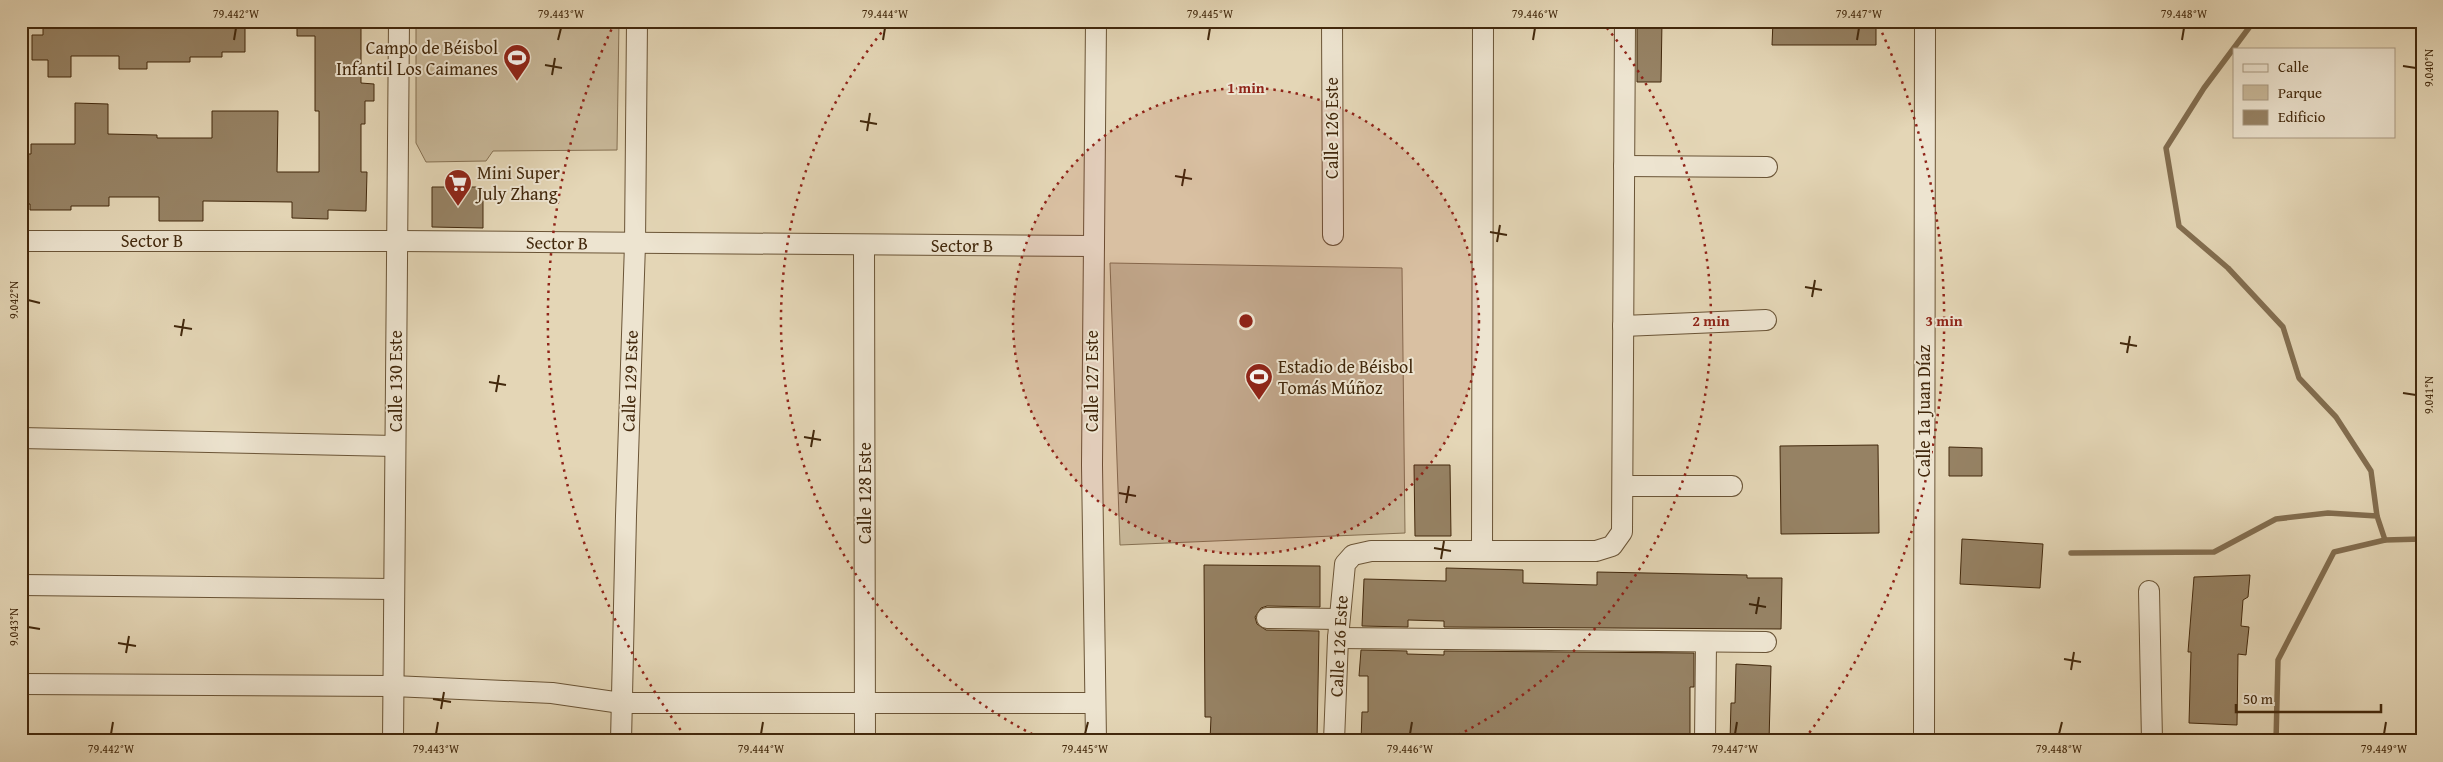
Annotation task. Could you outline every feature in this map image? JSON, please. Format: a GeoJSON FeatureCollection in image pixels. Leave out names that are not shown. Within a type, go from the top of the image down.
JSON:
{"type":"FeatureCollection","features":[{"type":"Feature","properties":{"kind":"street","name":"Calle 130 Este"},"geometry":{"type":"LineString","coordinates":[[393,741],[399,21]]}},
{"type":"Feature","properties":{"kind":"street","name":"Calle 129 Este"},"geometry":{"type":"LineString","coordinates":[[621,741],[635,244],[637,21]]}},
{"type":"Feature","properties":{"kind":"street","name":"Calle 127 Este"},"geometry":{"type":"LineString","coordinates":[[1096,21],[1092,464],[1096,741]]}},
{"type":"Feature","properties":{"kind":"street","name":"Calle 126 Este"},"geometry":{"type":"LineString","coordinates":[[1332,21],[1333,235]]}},
{"type":"Feature","properties":{"kind":"street"},"geometry":{"type":"LineString","coordinates":[[1483,21],[1482,550],[1596,551],[1612,546],[1622,532],[1625,21]]}},
{"type":"Feature","properties":{"kind":"street","name":"Calle 1a Juan Díaz"},"geometry":{"type":"LineString","coordinates":[[1924,741],[1925,21]]}},
{"type":"Feature","properties":{"kind":"street"},"geometry":{"type":"LineString","coordinates":[[1624,166],[1767,167]]}},
{"type":"Feature","properties":{"kind":"street","name":"Sector B"},"geometry":{"type":"LineString","coordinates":[[21,241],[397,241],[1094,246]]}},
{"type":"Feature","properties":{"kind":"street","name":"Calle 128 Este"},"geometry":{"type":"LineString","coordinates":[[864,245],[865,741]]}},
{"type":"Feature","properties":{"kind":"street"},"geometry":{"type":"LineString","coordinates":[[1623,326],[1766,320]]}},
{"type":"Feature","properties":{"kind":"street"},"geometry":{"type":"LineString","coordinates":[[21,438],[395,446]]}},
{"type":"Feature","properties":{"kind":"street"},"geometry":{"type":"LineString","coordinates":[[1623,486],[1732,486]]}},
{"type":"Feature","properties":{"kind":"street","name":"Calle 126 Este"},"geometry":{"type":"LineString","coordinates":[[1334,741],[1339,628],[1345,564],[1353,555],[1371,551],[1482,550]]}},
{"type":"Feature","properties":{"kind":"street"},"geometry":{"type":"LineString","coordinates":[[21,586],[394,589]]}},
{"type":"Feature","properties":{"kind":"street"},"geometry":{"type":"LineString","coordinates":[[2150,591],[2152,741]]}},
{"type":"Feature","properties":{"kind":"street"},"geometry":{"type":"LineString","coordinates":[[1267,618],[1339,628],[1706,642],[1766,642]]}},
{"type":"Feature","properties":{"kind":"street"},"geometry":{"type":"LineString","coordinates":[[1705,741],[1706,642]]}},
{"type":"Feature","properties":{"kind":"street"},"geometry":{"type":"LineString","coordinates":[[21,684],[393,686],[552,693],[621,703],[1096,703]]}},
{"type":"Feature","properties":{"kind":"green space","name":"Campo de Béisbol Infantil Los Caimanes"},"geometry":{"type":"Polygon","coordinates":[[[416,21],[619,21],[617,150],[493,151],[486,161],[426,162],[416,143],[416,21]]]}},
{"type":"Feature","properties":{"kind":"green space","name":"Estadio de Béisbol Tomás Múñoz"},"geometry":{"type":"Polygon","coordinates":[[[1110,263],[1402,268],[1405,533],[1120,545],[1110,263]]]}},
{"type":"Feature","properties":{"kind":"building"},"geometry":{"type":"Polygon","coordinates":[[[43,21],[245,21],[245,52],[222,52],[222,57],[190,57],[190,62],[147,62],[147,69],[119,69],[119,56],[71,56],[71,77],[48,77],[48,60],[32,60],[32,35],[43,35],[43,21]]]}},
{"type":"Feature","properties":{"kind":"building"},"geometry":{"type":"Polygon","coordinates":[[[297,21],[361,21],[361,83],[374,84],[374,101],[365,101],[365,124],[361,124],[361,172],[367,172],[366,211],[328,210],[328,219],[292,218],[292,202],[203,201],[203,221],[159,221],[159,197],[109,197],[109,206],[71,206],[71,210],[30,210],[30,204],[21,204],[21,154],[31,154],[31,144],[75,144],[75,103],[108,104],[108,134],[157,135],[157,138],[212,138],[212,111],[278,111],[277,172],[319,172],[319,111],[315,111],[315,36],[297,36],[297,21]]]}},
{"type":"Feature","properties":{"kind":"building"},"geometry":{"type":"Polygon","coordinates":[[[1637,21],[1662,21],[1661,82],[1637,82],[1637,21]]]}},
{"type":"Feature","properties":{"kind":"building"},"geometry":{"type":"Polygon","coordinates":[[[1773,21],[1876,21],[1876,45],[1772,45],[1773,21]]]}},
{"type":"Feature","properties":{"kind":"building","name":"Mini Super July Zhang"},"geometry":{"type":"Polygon","coordinates":[[[432,187],[483,187],[483,228],[432,227],[432,187]]]}},
{"type":"Feature","properties":{"kind":"building"},"geometry":{"type":"Polygon","coordinates":[[[1878,445],[1879,533],[1781,534],[1780,446],[1878,445]]]}},
{"type":"Feature","properties":{"kind":"building"},"geometry":{"type":"Polygon","coordinates":[[[1949,447],[1982,448],[1982,476],[1949,476],[1949,447]]]}},
{"type":"Feature","properties":{"kind":"building"},"geometry":{"type":"Polygon","coordinates":[[[1414,465],[1450,465],[1451,536],[1415,536],[1414,465]]]}},
{"type":"Feature","properties":{"kind":"building"},"geometry":{"type":"Polygon","coordinates":[[[1962,539],[2043,544],[2040,588],[1960,584],[1962,539]]]}},
{"type":"Feature","properties":{"kind":"building"},"geometry":{"type":"Polygon","coordinates":[[[1204,565],[1320,566],[1320,607],[1267,606],[1261,608],[1255,617],[1257,624],[1266,630],[1319,631],[1317,741],[1210,741],[1211,717],[1205,717],[1204,565]]]}},
{"type":"Feature","properties":{"kind":"building"},"geometry":{"type":"Polygon","coordinates":[[[1446,568],[1523,570],[1523,583],[1597,585],[1597,572],[1747,575],[1747,578],[1782,578],[1781,629],[1444,627],[1444,621],[1408,620],[1408,627],[1362,626],[1364,579],[1446,581],[1446,568]]]}},
{"type":"Feature","properties":{"kind":"building"},"geometry":{"type":"Polygon","coordinates":[[[2250,575],[2248,597],[2243,600],[2241,626],[2249,627],[2246,655],[2238,654],[2237,725],[2189,723],[2191,652],[2188,652],[2194,577],[2250,575]]]}},
{"type":"Feature","properties":{"kind":"building"},"geometry":{"type":"Polygon","coordinates":[[[1361,650],[1407,651],[1407,654],[1444,655],[1444,651],[1694,653],[1694,687],[1690,687],[1690,741],[1361,741],[1362,712],[1368,712],[1368,676],[1359,676],[1361,650]]]}},
{"type":"Feature","properties":{"kind":"building"},"geometry":{"type":"Polygon","coordinates":[[[1736,664],[1771,666],[1769,741],[1730,741],[1731,703],[1735,703],[1736,664]]]}},
{"type":"Feature","properties":{"kind":"waterway"},"geometry":{"type":"LineString","coordinates":[[2234,48],[2254,21]]}},
{"type":"Feature","properties":{"kind":"waterway"},"geometry":{"type":"LineString","coordinates":[[2233,49],[2204,88],[2166,148],[2179,226],[2228,268],[2283,327],[2299,378],[2336,417],[2371,471],[2377,516]]}},
{"type":"Feature","properties":{"kind":"waterway"},"geometry":{"type":"LineString","coordinates":[[2071,553],[2214,552],[2276,519],[2328,513],[2377,516],[2385,540]]}},
{"type":"Feature","properties":{"kind":"waterway"},"geometry":{"type":"LineString","coordinates":[[2276,741],[2278,660],[2334,552],[2385,540],[2422,539]]}},
{"type":"Feature","properties":{"kind":"place","name":"Campo de Béisbol Infantil Los Caimanes"},"geometry":{"type":"Point","coordinates":[517,82]}},
{"type":"Feature","properties":{"kind":"place","name":"Mini Super July Zhang"},"geometry":{"type":"Point","coordinates":[458,207]}},
{"type":"Feature","properties":{"kind":"place","name":"Estadio de Béisbol Tomás Múñoz"},"geometry":{"type":"Point","coordinates":[1259,401]}}]}
